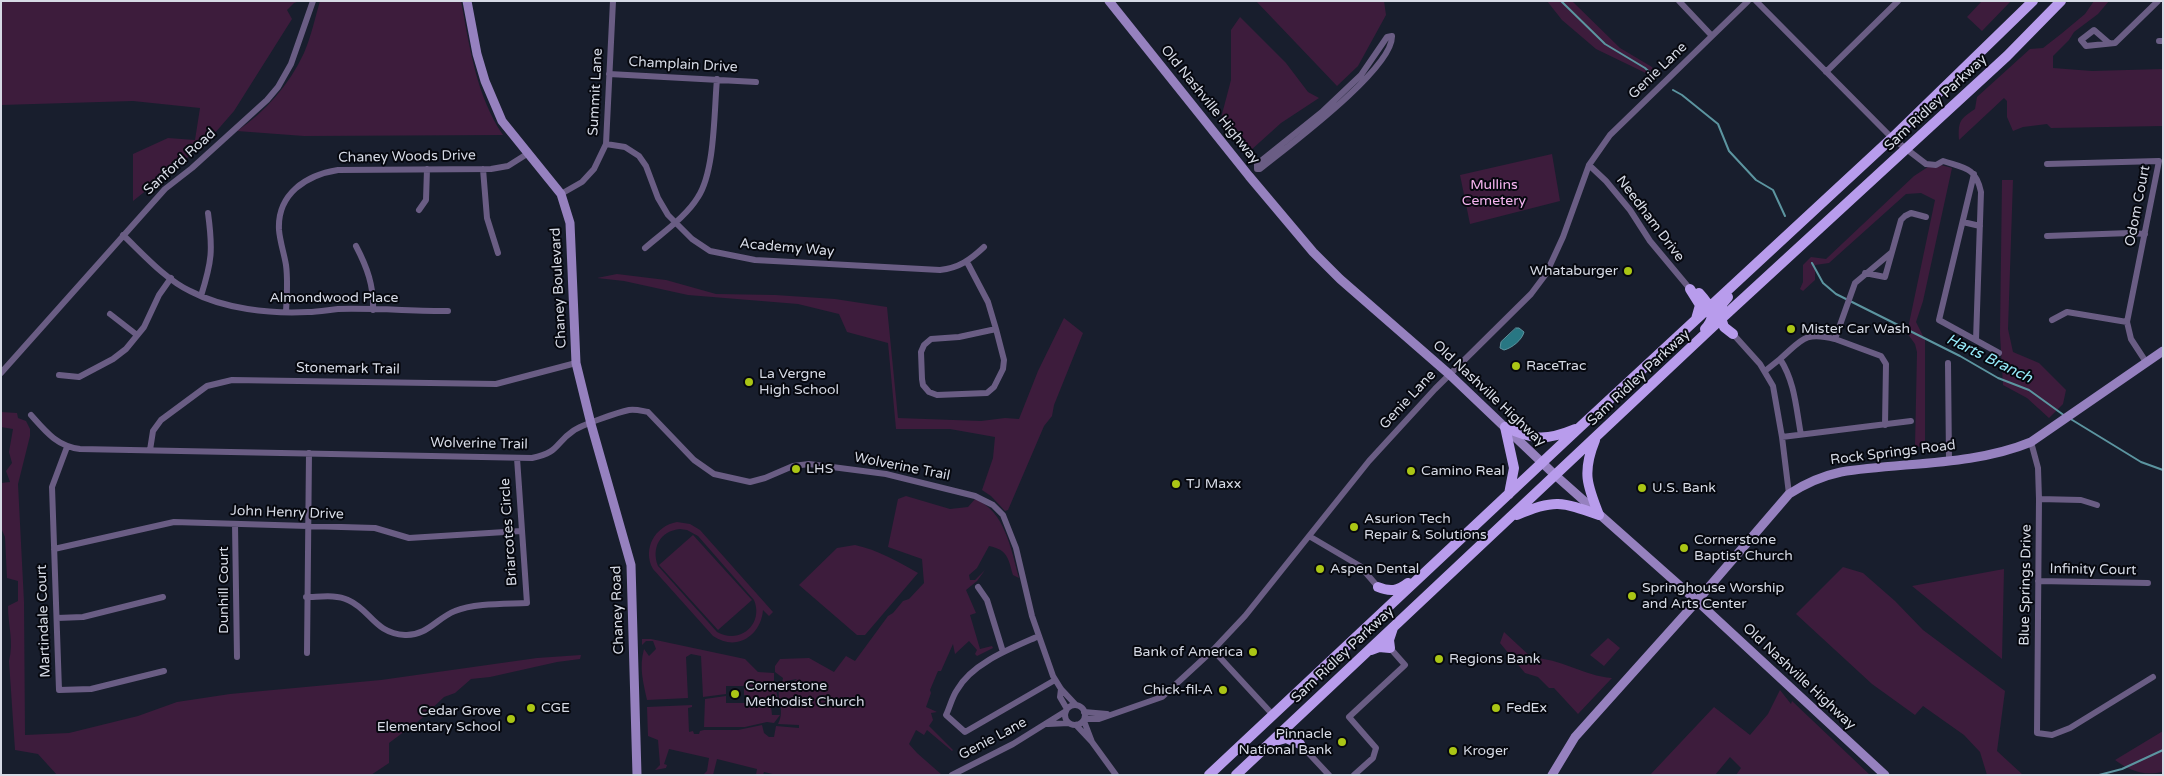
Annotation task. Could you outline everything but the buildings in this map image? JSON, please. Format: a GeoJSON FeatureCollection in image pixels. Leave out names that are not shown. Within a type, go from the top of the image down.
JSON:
{"type":"FeatureCollection","features":[{"type":"Feature","properties":{"kind":"main road","name":"Sam Ridley Parkway"},"geometry":{"type":"LineString","coordinates":[[1209,775],[1892,138],[2033,1]]}},
{"type":"Feature","properties":{"kind":"main road","name":"Sam Ridley Parkway"},"geometry":{"type":"LineString","coordinates":[[1236,775],[1721,319],[2007,56],[2061,1]]}},
{"type":"Feature","properties":{"kind":"main road"},"geometry":{"type":"LineString","coordinates":[[1695,291],[1708,297],[1717,294],[1762,254],[1776,246]]}},
{"type":"Feature","properties":{"kind":"main road"},"geometry":{"type":"LineString","coordinates":[[1733,334],[1724,327],[1718,312],[1723,302],[1773,254],[1776,246]]}},
{"type":"Feature","properties":{"kind":"main road"},"geometry":{"type":"LineString","coordinates":[[1659,378],[1659,373],[1709,325],[1712,316],[1710,307],[1695,291]]}},
{"type":"Feature","properties":{"kind":"main road"},"geometry":{"type":"LineString","coordinates":[[1695,291],[1700,305],[1696,320]]}},
{"type":"Feature","properties":{"kind":"main road"},"geometry":{"type":"LineString","coordinates":[[1731,310],[1728,324],[1733,334]]}},
{"type":"Feature","properties":{"kind":"main road"},"geometry":{"type":"LineString","coordinates":[[1504,428],[1526,437],[1546,439],[1580,427]]}},
{"type":"Feature","properties":{"kind":"main road"},"geometry":{"type":"LineString","coordinates":[[1504,428],[1514,468],[1509,494]]}},
{"type":"Feature","properties":{"kind":"main road"},"geometry":{"type":"LineString","coordinates":[[1598,436],[1588,457],[1586,471],[1588,487],[1599,515]]}},
{"type":"Feature","properties":{"kind":"main road"},"geometry":{"type":"LineString","coordinates":[[1511,517],[1540,505],[1554,503],[1570,505],[1599,515]]}},
{"type":"Feature","properties":{"kind":"main road"},"geometry":{"type":"LineString","coordinates":[[1378,587],[1391,591],[1403,588],[1426,572]]}},
{"type":"Feature","properties":{"kind":"main road"},"geometry":{"type":"LineString","coordinates":[[1378,587],[1385,600],[1382,613]]}},
{"type":"Feature","properties":{"kind":"main road"},"geometry":{"type":"LineString","coordinates":[[1367,652],[1378,647],[1390,648],[1389,640],[1395,625]]}},
{"type":"Feature","properties":{"kind":"main road"},"geometry":{"type":"LineString","coordinates":[[1300,744],[1296,727],[1301,714]]}},
{"type":"Feature","properties":{"kind":"main road"},"geometry":{"type":"LineString","coordinates":[[1269,743],[1286,738],[1300,744]]}},
{"type":"Feature","properties":{"kind":"street","name":"Sanford Road"},"geometry":{"type":"LineString","coordinates":[[1,373],[165,189],[242,123],[278,88],[291,64],[313,1]]}},
{"type":"Feature","properties":{"kind":"street","name":"Chaney Boulevard"},"geometry":{"type":"LineString","coordinates":[[467,1],[477,54],[488,90],[502,121],[561,194],[566,207],[571,230],[576,363],[582,390]]}},
{"type":"Feature","properties":{"kind":"street","name":"Summit Lane"},"geometry":{"type":"LineString","coordinates":[[561,194],[582,182],[594,169],[606,144],[613,1]]}},
{"type":"Feature","properties":{"kind":"street","name":"Old Nashville Highway"},"geometry":{"type":"LineString","coordinates":[[1109,1],[1237,161],[1313,252],[1340,279],[1449,374],[1555,476],[1697,601],[1884,775]]}},
{"type":"Feature","properties":{"kind":"street"},"geometry":{"type":"LineString","coordinates":[[1679,1],[1712,36]]}},
{"type":"Feature","properties":{"kind":"street","name":"Genie Lane"},"geometry":{"type":"LineString","coordinates":[[1084,720],[1099,718],[1159,699],[1213,650],[1245,616],[1369,461],[1449,374],[1525,302],[1546,274],[1563,237],[1589,165],[1610,135],[1748,1]]}},
{"type":"Feature","properties":{"kind":"street"},"geometry":{"type":"LineString","coordinates":[[1756,1],[1892,138],[1926,164],[1936,165],[1943,161],[1970,170],[1978,179],[1981,192],[1976,340]]}},
{"type":"Feature","properties":{"kind":"street"},"geometry":{"type":"LineString","coordinates":[[1826,72],[1898,1]]}},
{"type":"Feature","properties":{"kind":"street"},"geometry":{"type":"LineString","coordinates":[[2109,43],[2115,43],[2158,1]]}},
{"type":"Feature","properties":{"kind":"street"},"geometry":{"type":"LineString","coordinates":[[1257,169],[1260,169],[1343,101],[1367,78],[1382,59],[1392,41],[1392,36]]}},
{"type":"Feature","properties":{"kind":"street","name":"Champlain Drive"},"geometry":{"type":"LineString","coordinates":[[609,74],[756,82]]}},
{"type":"Feature","properties":{"kind":"street"},"geometry":{"type":"LineString","coordinates":[[645,248],[674,223],[697,199],[705,186],[709,169],[717,79]]}},
{"type":"Feature","properties":{"kind":"street","name":"Academy Way"},"geometry":{"type":"LineString","coordinates":[[606,144],[625,147],[639,156],[646,166],[658,198],[674,223],[692,239],[710,251],[740,259],[940,270],[953,269],[967,262],[984,247]]}},
{"type":"Feature","properties":{"kind":"street","name":"Chaney Woods Drive"},"geometry":{"type":"LineString","coordinates":[[286,311],[286,272],[279,230],[280,214],[296,188],[306,179],[322,172],[338,170],[483,169],[508,166],[527,154]]}},
{"type":"Feature","properties":{"kind":"street","name":"Odom Court"},"geometry":{"type":"LineString","coordinates":[[2047,164],[2159,161],[2128,322],[2131,339],[2146,362]]}},
{"type":"Feature","properties":{"kind":"street","name":"Needham Drive"},"geometry":{"type":"LineString","coordinates":[[1589,165],[1606,181],[1630,210],[1650,241],[1695,291]]}},
{"type":"Feature","properties":{"kind":"street"},"geometry":{"type":"LineString","coordinates":[[419,210],[426,200],[427,169]]}},
{"type":"Feature","properties":{"kind":"street"},"geometry":{"type":"LineString","coordinates":[[483,169],[487,218],[498,253]]}},
{"type":"Feature","properties":{"kind":"street"},"geometry":{"type":"LineString","coordinates":[[1974,174],[1939,320],[1999,353]]}},
{"type":"Feature","properties":{"kind":"street"},"geometry":{"type":"LineString","coordinates":[[1966,206],[1980,209]]}},
{"type":"Feature","properties":{"kind":"street"},"geometry":{"type":"LineString","coordinates":[[201,296],[211,264],[212,244],[208,213]]}},
{"type":"Feature","properties":{"kind":"street"},"geometry":{"type":"LineString","coordinates":[[1865,273],[1886,277],[1900,220],[1911,214],[1926,217]]}},
{"type":"Feature","properties":{"kind":"street"},"geometry":{"type":"LineString","coordinates":[[1962,222],[1980,226]]}},
{"type":"Feature","properties":{"kind":"street"},"geometry":{"type":"LineString","coordinates":[[2047,236],[2145,234]]}},
{"type":"Feature","properties":{"kind":"street","name":"Almondwood Place"},"geometry":{"type":"LineString","coordinates":[[123,235],[188,291],[250,309],[286,311],[448,311]]}},
{"type":"Feature","properties":{"kind":"street"},"geometry":{"type":"LineString","coordinates":[[356,246],[367,266],[372,281],[373,310]]}},
{"type":"Feature","properties":{"kind":"street"},"geometry":{"type":"LineString","coordinates":[[1835,339],[1849,295],[1855,283],[1892,252]]}},
{"type":"Feature","properties":{"kind":"street"},"geometry":{"type":"LineString","coordinates":[[967,262],[988,302],[996,329],[1004,360],[1003,369],[994,387],[987,393],[937,395],[929,392],[923,385],[921,352],[924,345],[931,339],[959,337],[996,329]]}},
{"type":"Feature","properties":{"kind":"street"},"geometry":{"type":"LineString","coordinates":[[59,375],[79,376],[113,359],[126,349],[144,327],[159,295],[171,278]]}},
{"type":"Feature","properties":{"kind":"street"},"geometry":{"type":"LineString","coordinates":[[2052,320],[2067,312],[2128,322]]}},
{"type":"Feature","properties":{"kind":"street"},"geometry":{"type":"LineString","coordinates":[[110,314],[137,335]]}},
{"type":"Feature","properties":{"kind":"street"},"geometry":{"type":"LineString","coordinates":[[1733,334],[1746,346],[1765,371],[1776,396],[1789,494]]}},
{"type":"Feature","properties":{"kind":"street"},"geometry":{"type":"LineString","coordinates":[[1765,371],[1805,338],[1820,335],[1881,356],[1885,359],[1886,364],[1885,425]]}},
{"type":"Feature","properties":{"kind":"street","name":"Rock Springs Road"},"geometry":{"type":"LineString","coordinates":[[1552,775],[1575,737],[1697,601],[1789,494],[1825,475],[1993,455],[2031,442],[2163,351]]}},
{"type":"Feature","properties":{"kind":"street"},"geometry":{"type":"LineString","coordinates":[[1780,359],[1788,370],[1792,383],[1801,435]]}},
{"type":"Feature","properties":{"kind":"street","name":"Stonemark Trail"},"geometry":{"type":"LineString","coordinates":[[150,450],[153,431],[162,420],[206,386],[232,380],[496,384],[576,363]]}},
{"type":"Feature","properties":{"kind":"street"},"geometry":{"type":"LineString","coordinates":[[1948,363],[1949,460]]}},
{"type":"Feature","properties":{"kind":"street","name":"Chaney Road"},"geometry":{"type":"LineString","coordinates":[[582,390],[631,564],[637,775]]}},
{"type":"Feature","properties":{"kind":"street","name":"Wolverine Trail"},"geometry":{"type":"LineString","coordinates":[[67,448],[517,458],[546,455],[557,448],[575,429],[628,410],[648,412],[694,460],[714,474],[750,482],[793,466],[809,464],[886,474],[975,496],[993,505],[1003,515],[1016,548],[1032,616],[1055,680],[1076,705]]}},
{"type":"Feature","properties":{"kind":"street"},"geometry":{"type":"LineString","coordinates":[[31,416],[52,438],[67,448]]}},
{"type":"Feature","properties":{"kind":"street"},"geometry":{"type":"LineString","coordinates":[[1782,437],[1911,422]]}},
{"type":"Feature","properties":{"kind":"street","name":"Blue Springs Drive"},"geometry":{"type":"LineString","coordinates":[[2031,442],[2038,468],[2039,499],[2037,733],[2052,735],[2070,728],[2153,677]]}},
{"type":"Feature","properties":{"kind":"street","name":"Martindale Court"},"geometry":{"type":"LineString","coordinates":[[67,448],[52,487],[59,690],[91,689],[164,671]]}},
{"type":"Feature","properties":{"kind":"street"},"geometry":{"type":"LineString","coordinates":[[306,653],[309,453]]}},
{"type":"Feature","properties":{"kind":"street","name":"Briarcotes Circle"},"geometry":{"type":"LineString","coordinates":[[306,597],[332,597],[348,600],[361,609],[378,626],[391,632],[405,635],[422,633],[453,611],[464,608],[527,603],[517,458]]}},
{"type":"Feature","properties":{"kind":"street"},"geometry":{"type":"LineString","coordinates":[[2039,499],[2081,500],[2096,505]]}},
{"type":"Feature","properties":{"kind":"street","name":"John Henry Drive"},"geometry":{"type":"LineString","coordinates":[[54,549],[174,522],[375,528],[409,538],[521,531]]}},
{"type":"Feature","properties":{"kind":"street","name":"Dunhill Court"},"geometry":{"type":"LineString","coordinates":[[236,524],[237,657]]}},
{"type":"Feature","properties":{"kind":"street"},"geometry":{"type":"LineString","coordinates":[[1309,536],[1360,566],[1378,587]]}},
{"type":"Feature","properties":{"kind":"street","name":"Infinity Court"},"geometry":{"type":"LineString","coordinates":[[2038,581],[2148,583]]}},
{"type":"Feature","properties":{"kind":"street"},"geometry":{"type":"LineString","coordinates":[[978,587],[987,600],[1003,652]]}},
{"type":"Feature","properties":{"kind":"street"},"geometry":{"type":"LineString","coordinates":[[57,618],[83,617],[163,598]]}},
{"type":"Feature","properties":{"kind":"street"},"geometry":{"type":"LineString","coordinates":[[1039,636],[1003,652],[970,674],[957,689],[946,715],[965,732],[1055,680]]}},
{"type":"Feature","properties":{"kind":"street"},"geometry":{"type":"LineString","coordinates":[[1354,775],[1373,758],[1376,748],[1349,717],[1405,665],[1390,648]]}},
{"type":"Feature","properties":{"kind":"street"},"geometry":{"type":"LineString","coordinates":[[1213,650],[1274,715]]}},
{"type":"Feature","properties":{"kind":"street","name":"Wolverine Trail"},"geometry":{"type":"LineString","coordinates":[[1061,689],[1060,697],[1066,710]]}},
{"type":"Feature","properties":{"kind":"street"},"geometry":{"type":"LineString","coordinates":[[1092,742],[1084,720],[1084,712],[1076,705],[1066,710],[1066,718],[1069,723],[1076,725],[1092,742],[1116,775]]}},
{"type":"Feature","properties":{"kind":"street","name":"Genie Lane"},"geometry":{"type":"LineString","coordinates":[[952,775],[1013,744],[1066,710]]}},
{"type":"Feature","properties":{"kind":"street","name":"Genie Lane"},"geometry":{"type":"LineString","coordinates":[[1084,712],[1107,714]]}},
{"type":"Feature","properties":{"kind":"street"},"geometry":{"type":"LineString","coordinates":[[1076,725],[1084,720]]}},
{"type":"Feature","properties":{"kind":"street","name":"Genie Lane"},"geometry":{"type":"LineString","coordinates":[[1046,724],[1069,723]]}},
{"type":"Feature","properties":{"kind":"street"},"geometry":{"type":"LineString","coordinates":[[1300,744],[1329,775]]}},
{"type":"Feature","properties":{"kind":"green space"},"geometry":{"type":"Polygon","coordinates":[[[1,1],[300,1],[294,3],[287,10],[292,19],[234,111],[207,142],[133,201],[133,154],[168,138],[195,140],[200,108],[133,101],[1,105],[1,1]]]}},
{"type":"Feature","properties":{"kind":"green space"},"geometry":{"type":"Polygon","coordinates":[[[320,1],[461,1],[471,54],[480,87],[486,104],[503,135],[304,136],[237,131],[267,106],[291,76],[304,53],[320,1]]]}},
{"type":"Feature","properties":{"kind":"green space"},"geometry":{"type":"Polygon","coordinates":[[[1256,1],[1384,1],[1386,15],[1358,66],[1337,86],[1256,1]]]}},
{"type":"Feature","properties":{"kind":"green space"},"geometry":{"type":"Polygon","coordinates":[[[1547,1],[1572,1],[1620,48],[1652,67],[1656,78],[1596,49],[1562,20],[1547,1]]]}},
{"type":"Feature","properties":{"kind":"green space"},"geometry":{"type":"Polygon","coordinates":[[[1982,1],[2011,1],[1982,31],[1967,17],[1982,1]]]}},
{"type":"Feature","properties":{"kind":"green space"},"geometry":{"type":"Polygon","coordinates":[[[2094,1],[2109,1],[2098,14],[2074,32],[2069,40],[2053,56],[2053,68],[2092,71],[2163,69],[2163,126],[2051,128],[2047,124],[2023,127],[2013,131],[2007,117],[2007,101],[2004,98],[1959,140],[1961,121],[1975,109],[1977,97],[2030,49],[2043,48],[2061,34],[2085,14],[2094,1]]]}},
{"type":"Feature","properties":{"kind":"green space"},"geometry":{"type":"Polygon","coordinates":[[[1240,17],[1286,63],[1308,92],[1319,98],[1281,123],[1250,151],[1221,118],[1231,80],[1231,30],[1240,17]]]}},
{"type":"Feature","properties":{"kind":"green space","name":"Mullins Cemetery"},"geometry":{"type":"Polygon","coordinates":[[[1552,154],[1560,201],[1470,224],[1460,175],[1552,154]]]}},
{"type":"Feature","properties":{"kind":"green space"},"geometry":{"type":"Polygon","coordinates":[[[1934,163],[1952,168],[1923,301],[1916,322],[1925,340],[1925,446],[1915,447],[1917,352],[1915,344],[1907,333],[1935,200],[1921,193],[1906,194],[1829,263],[1815,265],[1815,280],[1803,291],[1800,289],[1803,282],[1803,265],[1811,257],[1826,259],[1914,176],[1934,163]]]}},
{"type":"Feature","properties":{"kind":"green space"},"geometry":{"type":"Polygon","coordinates":[[[2002,180],[2013,180],[2008,329],[2013,352],[2039,363],[2066,390],[2063,404],[2049,418],[2027,398],[2003,385],[2000,334],[2002,180]]]}},
{"type":"Feature","properties":{"kind":"green space"},"geometry":{"type":"Polygon","coordinates":[[[617,274],[666,280],[716,294],[835,299],[887,307],[898,418],[981,421],[1005,418],[1019,419],[1038,371],[1064,318],[1083,333],[1054,405],[1052,416],[1044,426],[1008,510],[1005,511],[991,496],[982,490],[993,458],[995,437],[950,429],[896,429],[888,343],[847,332],[839,314],[798,304],[688,295],[624,281],[597,278],[617,274]]]}},
{"type":"Feature","properties":{"kind":"green space"},"geometry":{"type":"Polygon","coordinates":[[[1,412],[17,413],[18,418],[26,421],[30,429],[18,484],[24,602],[25,735],[69,733],[138,716],[177,702],[230,694],[381,680],[537,658],[581,655],[580,659],[471,679],[455,693],[444,697],[421,719],[389,743],[389,763],[371,775],[57,775],[38,754],[15,750],[9,661],[11,640],[8,606],[18,601],[18,581],[7,578],[5,537],[1,528],[1,483],[10,482],[6,471],[12,463],[9,452],[13,429],[1,427],[1,412]]]}},
{"type":"Feature","properties":{"kind":"green space"},"geometry":{"type":"Polygon","coordinates":[[[906,496],[950,509],[968,507],[975,499],[985,505],[993,512],[1005,532],[1019,578],[1013,575],[1004,552],[989,546],[977,568],[969,575],[970,580],[975,580],[985,570],[977,581],[966,590],[976,613],[970,615],[980,649],[992,646],[993,648],[977,656],[975,654],[977,650],[969,641],[955,654],[953,644],[930,690],[931,693],[926,707],[937,712],[931,713],[933,720],[929,726],[953,750],[927,730],[924,735],[916,730],[909,744],[942,775],[777,775],[764,772],[763,775],[756,775],[757,769],[717,759],[713,775],[703,775],[707,771],[709,758],[669,749],[664,764],[667,765],[666,768],[655,770],[660,765],[658,740],[648,736],[647,707],[692,705],[692,707],[688,708],[689,732],[693,731],[694,734],[699,734],[700,731],[704,730],[738,730],[762,725],[764,733],[769,737],[774,737],[776,726],[799,728],[799,725],[778,724],[781,713],[780,689],[797,679],[786,681],[776,690],[779,705],[771,706],[772,715],[780,715],[774,723],[767,722],[745,727],[704,727],[705,699],[726,696],[726,703],[744,703],[748,700],[748,695],[744,695],[744,686],[726,686],[726,694],[703,697],[701,656],[691,654],[686,657],[688,698],[647,700],[642,674],[644,649],[649,656],[656,649],[653,641],[646,641],[642,645],[642,639],[651,639],[745,659],[758,672],[774,673],[774,681],[778,685],[782,683],[783,678],[775,672],[775,666],[780,659],[809,658],[834,672],[846,656],[855,661],[888,616],[903,601],[909,599],[924,583],[922,559],[888,547],[898,499],[906,496]]]}},
{"type":"Feature","properties":{"kind":"green space"},"geometry":{"type":"Polygon","coordinates":[[[677,522],[690,524],[700,530],[773,612],[769,616],[763,610],[758,627],[746,639],[730,642],[722,641],[713,636],[653,569],[649,554],[650,546],[657,533],[669,524],[677,522]],[[673,530],[662,537],[656,553],[658,566],[717,632],[734,636],[741,634],[748,630],[756,617],[754,600],[698,536],[687,530],[673,530]]]}},
{"type":"Feature","properties":{"kind":"green space"},"geometry":{"type":"Polygon","coordinates":[[[693,535],[752,600],[718,630],[659,565],[693,535]]]}},
{"type":"Feature","properties":{"kind":"green space"},"geometry":{"type":"Polygon","coordinates":[[[855,545],[880,553],[918,573],[865,635],[857,635],[799,585],[837,548],[855,545]]]}},
{"type":"Feature","properties":{"kind":"green space"},"geometry":{"type":"Polygon","coordinates":[[[1843,567],[1863,573],[1895,601],[1923,630],[2005,691],[1997,751],[2023,775],[1987,775],[1980,752],[1964,735],[1923,706],[1915,715],[1872,684],[1796,614],[1843,567]]]}},
{"type":"Feature","properties":{"kind":"green space"},"geometry":{"type":"Polygon","coordinates":[[[2004,569],[2002,659],[1912,586],[2004,569]]]}},
{"type":"Feature","properties":{"kind":"green space"},"geometry":{"type":"Polygon","coordinates":[[[1504,632],[1532,658],[1552,661],[1602,677],[1612,678],[1578,714],[1554,688],[1549,688],[1538,677],[1525,673],[1500,643],[1504,632]]]}},
{"type":"Feature","properties":{"kind":"green space"},"geometry":{"type":"Polygon","coordinates":[[[1608,638],[1620,648],[1604,666],[1590,655],[1608,638]]]}},
{"type":"Feature","properties":{"kind":"green space"},"geometry":{"type":"Polygon","coordinates":[[[1780,690],[1791,704],[1792,701],[1870,775],[1736,775],[1741,768],[1730,757],[1715,775],[1650,775],[1714,707],[1750,735],[1768,714],[1780,690]]]}},
{"type":"Feature","properties":{"kind":"green space"},"geometry":{"type":"Polygon","coordinates":[[[2163,731],[2163,772],[2137,772],[2115,760],[2163,731]]]}},
{"type":"Feature","properties":{"kind":"water"},"geometry":{"type":"Polygon","coordinates":[[[1516,328],[1524,332],[1521,338],[1507,349],[1500,348],[1501,342],[1516,328]]]}},
{"type":"Feature","properties":{"kind":"waterway","name":"Harts Branch"},"geometry":{"type":"LineString","coordinates":[[1561,1],[1605,44],[1645,68],[1656,78]]}},
{"type":"Feature","properties":{"kind":"waterway","name":"Harts Branch"},"geometry":{"type":"LineString","coordinates":[[1673,90],[1718,124],[1729,151],[1756,180],[1773,190],[1785,216]]}},
{"type":"Feature","properties":{"kind":"waterway","name":"Harts Branch"},"geometry":{"type":"LineString","coordinates":[[1812,263],[1823,283],[1836,294],[1960,356],[1998,378],[2029,390],[2065,416]]}},
{"type":"Feature","properties":{"kind":"waterway","name":"Harts Branch"},"geometry":{"type":"LineString","coordinates":[[2069,418],[2141,462],[2163,470]]}},
{"type":"Feature","properties":{"kind":"waterway"},"geometry":{"type":"LineString","coordinates":[[2099,775],[2122,769],[2163,750]]}},
{"type":"Feature","properties":{"kind":"place","name":"Whataburger"},"geometry":{"type":"Point","coordinates":[1628,271]}},
{"type":"Feature","properties":{"kind":"place","name":"Mister Car Wash"},"geometry":{"type":"Point","coordinates":[1791,329]}},
{"type":"Feature","properties":{"kind":"place","name":"RaceTrac"},"geometry":{"type":"Point","coordinates":[1516,366]}},
{"type":"Feature","properties":{"kind":"place","name":"La Vergne High School"},"geometry":{"type":"Point","coordinates":[749,382]}},
{"type":"Feature","properties":{"kind":"place","name":"LHS"},"geometry":{"type":"Point","coordinates":[796,469]}},
{"type":"Feature","properties":{"kind":"place","name":"Camino Real"},"geometry":{"type":"Point","coordinates":[1411,471]}},
{"type":"Feature","properties":{"kind":"place","name":"TJ Maxx"},"geometry":{"type":"Point","coordinates":[1176,484]}},
{"type":"Feature","properties":{"kind":"place","name":"U.S. Bank"},"geometry":{"type":"Point","coordinates":[1642,488]}},
{"type":"Feature","properties":{"kind":"place","name":"Asurion Tech Repair & Solutions"},"geometry":{"type":"Point","coordinates":[1354,527]}},
{"type":"Feature","properties":{"kind":"place","name":"Cornerstone Baptist Church"},"geometry":{"type":"Point","coordinates":[1684,548]}},
{"type":"Feature","properties":{"kind":"place","name":"Aspen Dental"},"geometry":{"type":"Point","coordinates":[1320,569]}},
{"type":"Feature","properties":{"kind":"place","name":"Springhouse Worship and Arts Center"},"geometry":{"type":"Point","coordinates":[1632,596]}},
{"type":"Feature","properties":{"kind":"place","name":"Bank of America"},"geometry":{"type":"Point","coordinates":[1253,652]}},
{"type":"Feature","properties":{"kind":"place","name":"Regions Bank"},"geometry":{"type":"Point","coordinates":[1439,659]}},
{"type":"Feature","properties":{"kind":"place","name":"Chick-fil-A"},"geometry":{"type":"Point","coordinates":[1223,690]}},
{"type":"Feature","properties":{"kind":"place","name":"Cornerstone Methodist Church"},"geometry":{"type":"Point","coordinates":[735,694]}},
{"type":"Feature","properties":{"kind":"place","name":"CGE"},"geometry":{"type":"Point","coordinates":[531,708]}},
{"type":"Feature","properties":{"kind":"place","name":"FedEx"},"geometry":{"type":"Point","coordinates":[1496,708]}},
{"type":"Feature","properties":{"kind":"place","name":"Cedar Grove Elementary School"},"geometry":{"type":"Point","coordinates":[511,719]}},
{"type":"Feature","properties":{"kind":"place","name":"Pinnacle National Bank"},"geometry":{"type":"Point","coordinates":[1342,742]}},
{"type":"Feature","properties":{"kind":"place","name":"Kroger"},"geometry":{"type":"Point","coordinates":[1453,751]}}]}
